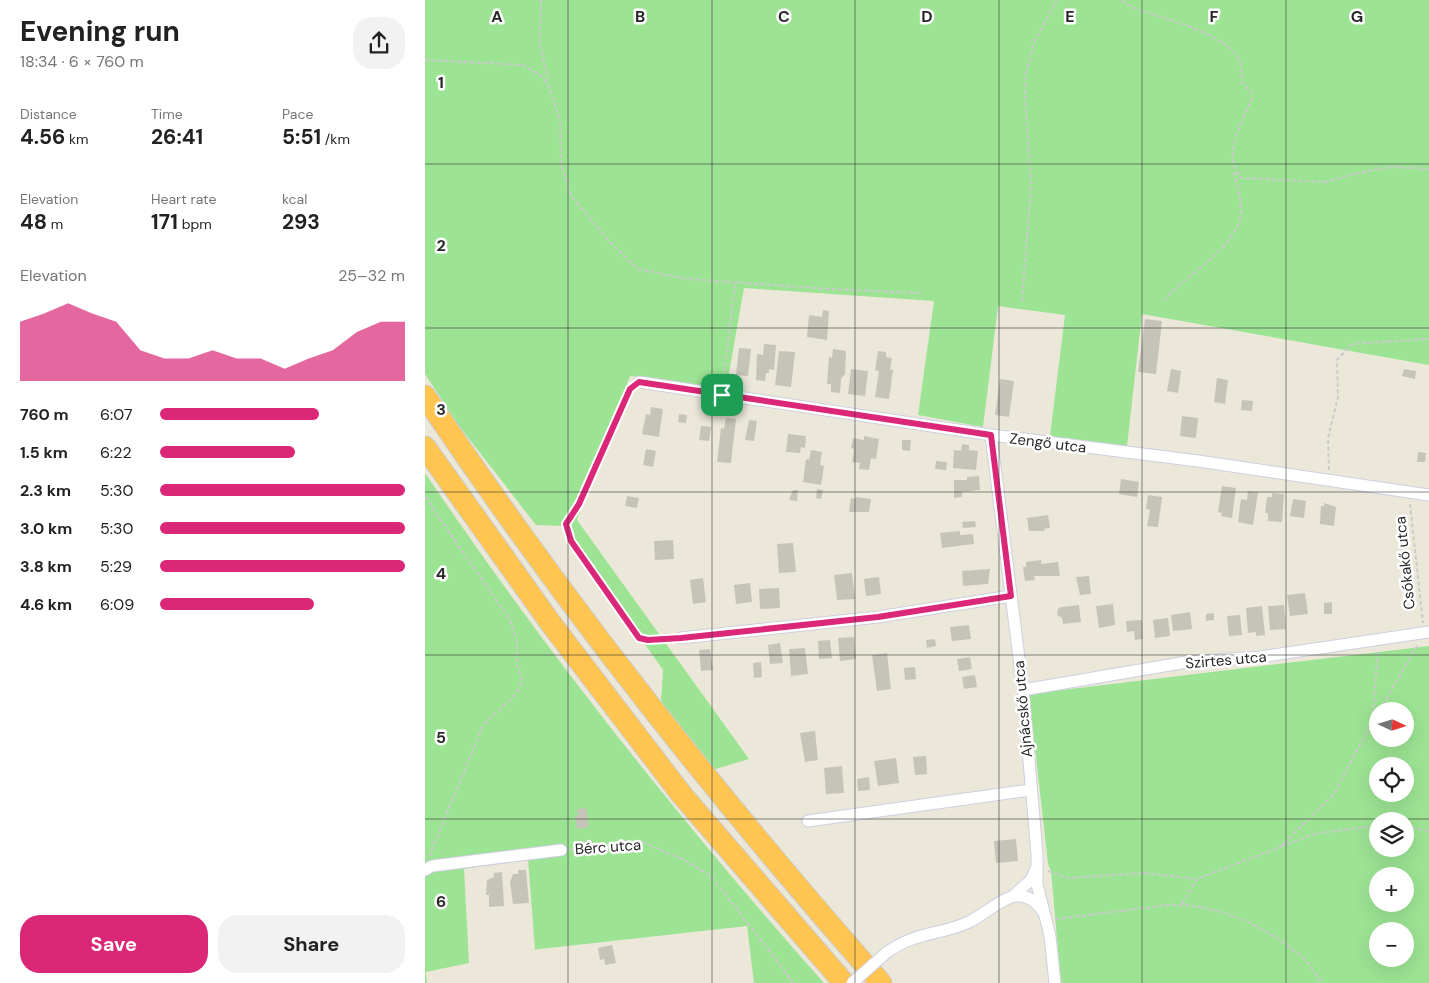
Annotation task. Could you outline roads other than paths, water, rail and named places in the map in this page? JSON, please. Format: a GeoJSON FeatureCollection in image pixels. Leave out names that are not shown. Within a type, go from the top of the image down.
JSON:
{"type":"FeatureCollection","features":[{"type":"Feature","properties":{"kind":"highway"},"geometry":{"type":"LineString","coordinates":[[425,396],[499,503],[656,714],[761,845],[881,983]]}},
{"type":"Feature","properties":{"kind":"highway"},"geometry":{"type":"LineString","coordinates":[[425,447],[552,626],[683,795],[844,983]]}},
{"type":"Feature","properties":{"kind":"street","name":"Zengő utca"},"geometry":{"type":"LineString","coordinates":[[639,382],[991,435],[1429,495]]}},
{"type":"Feature","properties":{"kind":"street","name":"Ajnácskő utca"},"geometry":{"type":"LineString","coordinates":[[991,435],[1023,690],[1030,790],[1037,854],[1037,884],[1050,936],[1055,983]]}},
{"type":"Feature","properties":{"kind":"street"},"geometry":{"type":"LineString","coordinates":[[681,638],[878,617],[1011,596]]}},
{"type":"Feature","properties":{"kind":"street","name":"Szirtes utca"},"geometry":{"type":"LineString","coordinates":[[1023,690],[1187,662],[1260,657],[1427,633]]}},
{"type":"Feature","properties":{"kind":"street"},"geometry":{"type":"LineString","coordinates":[[809,821],[1030,790]]}},
{"type":"Feature","properties":{"kind":"street","name":"Bérc utca"},"geometry":{"type":"LineString","coordinates":[[426,864],[432,866],[561,850]]}},
{"type":"Feature","properties":{"kind":"street"},"geometry":{"type":"LineString","coordinates":[[852,983],[901,941],[968,922],[1013,896],[1031,880],[1037,868]]}},
{"type":"Feature","properties":{"kind":"street"},"geometry":{"type":"LineString","coordinates":[[1013,896],[1028,897],[1037,903],[1045,916]]}}]}
